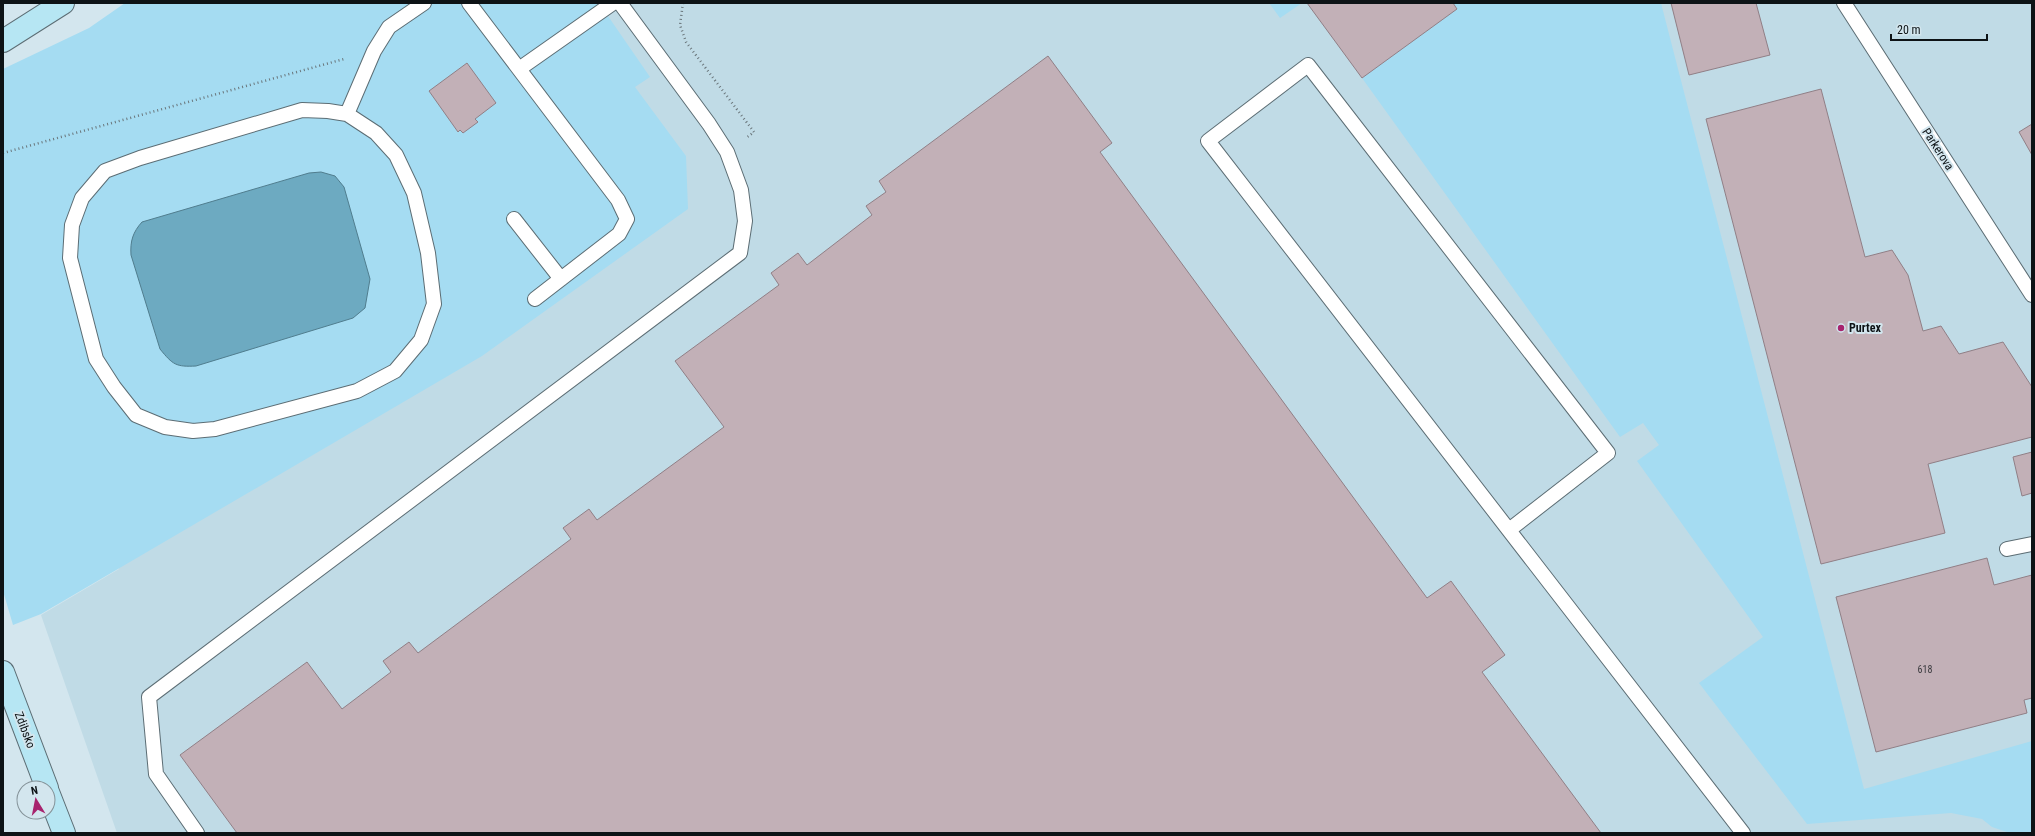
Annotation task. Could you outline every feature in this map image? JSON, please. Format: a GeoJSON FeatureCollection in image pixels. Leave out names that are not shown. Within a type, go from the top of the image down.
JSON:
{"type":"FeatureCollection","features":[{"type":"Feature","properties":{"kind":"main road"},"geometry":{"type":"LineString","coordinates":[[3,41],[63,3]]}},
{"type":"Feature","properties":{"kind":"main road","name":"Zdibsko"},"geometry":{"type":"LineString","coordinates":[[3,672],[44,780]]}},
{"type":"Feature","properties":{"kind":"main road"},"geometry":{"type":"LineString","coordinates":[[56,812],[64,833]]}},
{"type":"Feature","properties":{"kind":"lane"},"geometry":{"type":"LineString","coordinates":[[347,114],[374,51],[389,27],[424,3]]}},
{"type":"Feature","properties":{"kind":"lane"},"geometry":{"type":"LineString","coordinates":[[469,3],[618,200],[627,219],[619,234],[535,299]]}},
{"type":"Feature","properties":{"kind":"lane"},"geometry":{"type":"LineString","coordinates":[[519,69],[613,3]]}},
{"type":"Feature","properties":{"kind":"lane"},"geometry":{"type":"LineString","coordinates":[[197,833],[156,774],[149,697],[740,252],[745,221],[741,190],[726,152],[709,124],[620,3]]}},
{"type":"Feature","properties":{"kind":"lane","name":"Parkerova"},"geometry":{"type":"LineString","coordinates":[[1844,3],[2032,295]]}},
{"type":"Feature","properties":{"kind":"lane"},"geometry":{"type":"LineString","coordinates":[[1509,530],[1608,453],[1308,65],[1208,141],[1743,833]]}},
{"type":"Feature","properties":{"kind":"lane"},"geometry":{"type":"LineString","coordinates":[[302,110],[328,111],[347,114],[376,133],[396,155],[414,193],[428,253],[434,304],[421,340],[395,371],[357,391],[215,430],[193,431],[165,428],[136,415],[114,387],[96,358],[70,258],[72,225],[82,198],[105,171],[140,158],[302,110]]}},
{"type":"Feature","properties":{"kind":"lane"},"geometry":{"type":"LineString","coordinates":[[514,219],[561,279]]}},
{"type":"Feature","properties":{"kind":"lane"},"geometry":{"type":"LineString","coordinates":[[2007,549],[2032,544]]}},
{"type":"Feature","properties":{"kind":"path"},"geometry":{"type":"LineString","coordinates":[[683,3],[680,26],[686,42],[754,132],[726,152]]}},
{"type":"Feature","properties":{"kind":"path"},"geometry":{"type":"LineString","coordinates":[[3,153],[374,51]]}},
{"type":"Feature","properties":{"kind":"shaded area"},"geometry":{"type":"Polygon","coordinates":[[[125,3],[599,3],[650,77],[635,87],[686,156],[688,209],[482,356],[41,614],[13,625],[3,591],[3,69],[89,28],[125,3]]]}},
{"type":"Feature","properties":{"kind":"shaded area"},"geometry":{"type":"Polygon","coordinates":[[[358,3],[2032,3],[2032,833],[117,833],[41,615],[119,569],[3,164],[358,3]]]}},
{"type":"Feature","properties":{"kind":"shaded area"},"geometry":{"type":"Polygon","coordinates":[[[1269,3],[1302,3],[1280,18],[1269,3]]]}},
{"type":"Feature","properties":{"kind":"shaded area"},"geometry":{"type":"Polygon","coordinates":[[[1453,3],[1661,3],[1864,789],[2032,741],[2032,833],[2010,833],[1992,827],[1982,819],[1951,813],[1807,824],[1699,683],[1763,637],[1637,461],[1659,445],[1643,423],[1620,437],[1362,78],[1457,9],[1453,3]]]}},
{"type":"Feature","properties":{"kind":"shaded area"},"geometry":{"type":"Polygon","coordinates":[[[321,172],[335,176],[344,187],[370,279],[365,308],[353,318],[196,366],[175,364],[168,359],[160,349],[131,255],[131,245],[134,233],[142,222],[309,173],[321,172]]]}},
{"type":"Feature","properties":{"kind":"building"},"geometry":{"type":"Polygon","coordinates":[[[1307,3],[1453,3],[1457,9],[1362,78],[1307,3]]]}},
{"type":"Feature","properties":{"kind":"building"},"geometry":{"type":"Polygon","coordinates":[[[1671,3],[1756,3],[1770,55],[1689,75],[1671,3]]]}},
{"type":"Feature","properties":{"kind":"building"},"geometry":{"type":"Polygon","coordinates":[[[1048,56],[1112,143],[1100,152],[1427,598],[1451,581],[1505,655],[1482,672],[1601,833],[237,833],[180,755],[307,662],[342,709],[391,672],[383,661],[409,642],[418,653],[571,539],[563,528],[589,509],[597,520],[724,427],[675,361],[779,285],[771,273],[798,253],[807,265],[872,215],[866,206],[886,192],[879,181],[1048,56]]]}},
{"type":"Feature","properties":{"kind":"building"},"geometry":{"type":"Polygon","coordinates":[[[467,63],[496,103],[475,119],[478,122],[463,133],[460,130],[458,132],[429,91],[467,63]]]}},
{"type":"Feature","properties":{"kind":"building","name":"Purtex"},"geometry":{"type":"Polygon","coordinates":[[[1821,89],[1865,257],[1892,250],[1908,275],[1923,331],[1941,326],[1959,354],[2003,342],[2032,387],[2032,437],[1928,464],[1945,533],[1821,564],[1706,119],[1821,89]]]}},
{"type":"Feature","properties":{"kind":"building"},"geometry":{"type":"Polygon","coordinates":[[[2032,124],[2032,155],[2019,132],[2032,124]]]}},
{"type":"Feature","properties":{"kind":"building"},"geometry":{"type":"Polygon","coordinates":[[[2032,452],[2032,493],[2022,496],[2013,457],[2032,452]]]}},
{"type":"Feature","properties":{"kind":"building"},"geometry":{"type":"Polygon","coordinates":[[[1987,558],[1994,585],[2032,575],[2032,698],[2024,700],[2027,713],[1876,752],[1836,597],[1987,558]]]}},
{"type":"Feature","properties":{"kind":"place","name":"Purtex"},"geometry":{"type":"Point","coordinates":[1841,328]}}]}
